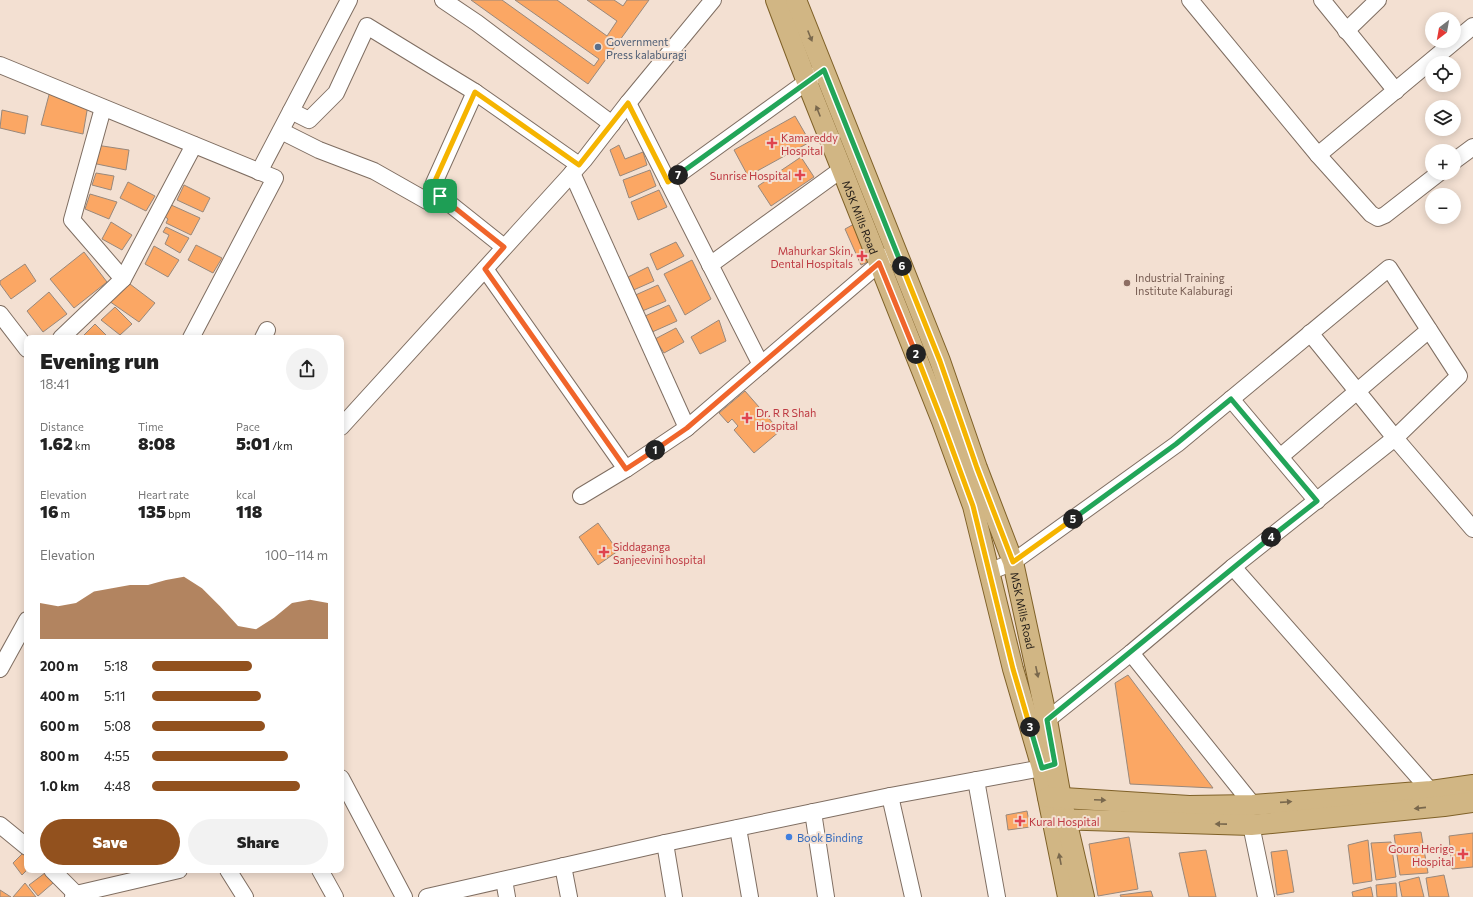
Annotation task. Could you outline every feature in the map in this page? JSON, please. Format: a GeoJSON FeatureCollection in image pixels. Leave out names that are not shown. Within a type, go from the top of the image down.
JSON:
{"type":"FeatureCollection","features":[{"type":"Feature","properties":{"kind":"main road","name":"MSK Mills Road"},"geometry":{"type":"LineString","coordinates":[[776,0],[807,82],[942,421],[970,499],[1013,669],[1049,766]]}},
{"type":"Feature","properties":{"kind":"main road","name":"MSK Mills Road"},"geometry":{"type":"LineString","coordinates":[[796,0],[940,361],[977,468],[1013,562],[1047,720],[1049,766],[1055,798],[1084,897]]}},
{"type":"Feature","properties":{"kind":"main road"},"geometry":{"type":"LineString","coordinates":[[1055,798],[1189,806],[1252,805],[1431,791],[1472,796]]}},
{"type":"Feature","properties":{"kind":"main road"},"geometry":{"type":"LineString","coordinates":[[1060,819],[1251,825],[1444,806],[1472,796]]}},
{"type":"Feature","properties":{"kind":"main road","name":"MSK Mills Road"},"geometry":{"type":"LineString","coordinates":[[1060,819],[1068,897]]}},
{"type":"Feature","properties":{"kind":"street"},"geometry":{"type":"LineString","coordinates":[[259,172],[349,0]]}},
{"type":"Feature","properties":{"kind":"street"},"geometry":{"type":"LineString","coordinates":[[444,0],[612,124]]}},
{"type":"Feature","properties":{"kind":"street"},"geometry":{"type":"LineString","coordinates":[[344,423],[576,169],[713,0]]}},
{"type":"Feature","properties":{"kind":"street"},"geometry":{"type":"LineString","coordinates":[[1190,0],[1318,155],[1371,214],[1378,218],[1385,215],[1430,180]]}},
{"type":"Feature","properties":{"kind":"street"},"geometry":{"type":"LineString","coordinates":[[1322,0],[1396,91]]}},
{"type":"Feature","properties":{"kind":"street"},"geometry":{"type":"LineString","coordinates":[[1346,31],[1378,0]]}},
{"type":"Feature","properties":{"kind":"street"},"geometry":{"type":"LineString","coordinates":[[291,111],[309,120],[336,93],[367,26],[475,92],[576,169],[687,428]]}},
{"type":"Feature","properties":{"kind":"street"},"geometry":{"type":"LineString","coordinates":[[1318,155],[1471,32]]}},
{"type":"Feature","properties":{"kind":"street"},"geometry":{"type":"LineString","coordinates":[[0,65],[275,178],[193,335]]}},
{"type":"Feature","properties":{"kind":"street"},"geometry":{"type":"LineString","coordinates":[[668,182],[824,70]]}},
{"type":"Feature","properties":{"kind":"street"},"geometry":{"type":"LineString","coordinates":[[475,92],[434,183],[440,196],[504,247]]}},
{"type":"Feature","properties":{"kind":"street"},"geometry":{"type":"LineString","coordinates":[[628,103],[761,365]]}},
{"type":"Feature","properties":{"kind":"street"},"geometry":{"type":"LineString","coordinates":[[103,108],[72,220],[123,280]]}},
{"type":"Feature","properties":{"kind":"street"},"geometry":{"type":"LineString","coordinates":[[281,131],[319,150],[374,171],[427,201],[432,203],[435,202],[440,196]]}},
{"type":"Feature","properties":{"kind":"street"},"geometry":{"type":"LineString","coordinates":[[65,335],[123,280],[194,145]]}},
{"type":"Feature","properties":{"kind":"street"},"geometry":{"type":"LineString","coordinates":[[1461,156],[1473,147]]}},
{"type":"Feature","properties":{"kind":"street"},"geometry":{"type":"LineString","coordinates":[[710,265],[842,169]]}},
{"type":"Feature","properties":{"kind":"street"},"geometry":{"type":"LineString","coordinates":[[581,496],[626,469],[687,428],[896,250]]}},
{"type":"Feature","properties":{"kind":"street"},"geometry":{"type":"LineString","coordinates":[[989,572],[1013,562],[1176,444],[1389,268],[1459,376],[1395,438],[1233,567],[1131,653],[1047,720]]}},
{"type":"Feature","properties":{"kind":"street"},"geometry":{"type":"LineString","coordinates":[[485,269],[626,469]]}},
{"type":"Feature","properties":{"kind":"street"},"geometry":{"type":"LineString","coordinates":[[0,314],[24,345]]}},
{"type":"Feature","properties":{"kind":"street"},"geometry":{"type":"LineString","coordinates":[[1280,457],[1428,330]]}},
{"type":"Feature","properties":{"kind":"street"},"geometry":{"type":"LineString","coordinates":[[1310,333],[1395,438],[1473,529]]}},
{"type":"Feature","properties":{"kind":"street"},"geometry":{"type":"LineString","coordinates":[[1231,399],[1317,501]]}},
{"type":"Feature","properties":{"kind":"street"},"geometry":{"type":"LineString","coordinates":[[1233,567],[1444,806]]}},
{"type":"Feature","properties":{"kind":"street"},"geometry":{"type":"LineString","coordinates":[[0,669],[24,625]]}},
{"type":"Feature","properties":{"kind":"street"},"geometry":{"type":"LineString","coordinates":[[1131,653],[1252,805]]}},
{"type":"Feature","properties":{"kind":"street"},"geometry":{"type":"LineString","coordinates":[[430,897],[665,843],[890,796],[1049,766]]}},
{"type":"Feature","properties":{"kind":"street"},"geometry":{"type":"LineString","coordinates":[[976,780],[997,897]]}},
{"type":"Feature","properties":{"kind":"street"},"geometry":{"type":"LineString","coordinates":[[344,784],[404,897]]}},
{"type":"Feature","properties":{"kind":"street"},"geometry":{"type":"LineString","coordinates":[[890,796],[913,897]]}},
{"type":"Feature","properties":{"kind":"street"},"geometry":{"type":"LineString","coordinates":[[813,812],[826,897]]}},
{"type":"Feature","properties":{"kind":"street"},"geometry":{"type":"LineString","coordinates":[[0,825],[24,845]]}},
{"type":"Feature","properties":{"kind":"street"},"geometry":{"type":"LineString","coordinates":[[1251,825],[1266,897]]}},
{"type":"Feature","properties":{"kind":"street"},"geometry":{"type":"LineString","coordinates":[[738,828],[750,897]]}},
{"type":"Feature","properties":{"kind":"street"},"geometry":{"type":"LineString","coordinates":[[665,843],[674,897]]}},
{"type":"Feature","properties":{"kind":"street"},"geometry":{"type":"LineString","coordinates":[[563,866],[569,897]]}},
{"type":"Feature","properties":{"kind":"street"},"geometry":{"type":"LineString","coordinates":[[55,873],[74,895],[167,873]]}},
{"type":"Feature","properties":{"kind":"street"},"geometry":{"type":"LineString","coordinates":[[230,873],[245,897]]}},
{"type":"Feature","properties":{"kind":"street"},"geometry":{"type":"LineString","coordinates":[[322,873],[334,897]]}},
{"type":"Feature","properties":{"kind":"street"},"geometry":{"type":"LineString","coordinates":[[504,880],[507,897]]}},
{"type":"Feature","properties":{"kind":"building","name":"Government Press kalaburagi"},"geometry":{"type":"Polygon","coordinates":[[[471,0],[502,0],[594,66],[599,59],[515,0],[557,0],[607,36],[617,21],[587,0],[614,0],[623,6],[627,0],[649,0],[588,84],[471,0]]]}},
{"type":"Feature","properties":{"kind":"building"},"geometry":{"type":"Polygon","coordinates":[[[50,91],[88,105],[83,134],[41,125],[50,91]]]}},
{"type":"Feature","properties":{"kind":"building"},"geometry":{"type":"Polygon","coordinates":[[[2,110],[28,116],[25,134],[0,128],[2,110]]]}},
{"type":"Feature","properties":{"kind":"building"},"geometry":{"type":"Polygon","coordinates":[[[795,116],[810,142],[748,176],[734,150],[795,116]]]}},
{"type":"Feature","properties":{"kind":"building"},"geometry":{"type":"Polygon","coordinates":[[[96,145],[129,150],[126,170],[92,163],[96,145]]]}},
{"type":"Feature","properties":{"kind":"building"},"geometry":{"type":"Polygon","coordinates":[[[619,145],[625,159],[643,152],[647,165],[620,176],[610,150],[619,145]]]}},
{"type":"Feature","properties":{"kind":"building"},"geometry":{"type":"Polygon","coordinates":[[[801,157],[814,177],[771,206],[758,186],[801,157]]]}},
{"type":"Feature","properties":{"kind":"building"},"geometry":{"type":"Polygon","coordinates":[[[650,170],[656,186],[629,198],[623,180],[650,170]]]}},
{"type":"Feature","properties":{"kind":"building"},"geometry":{"type":"Polygon","coordinates":[[[96,173],[114,176],[111,190],[92,185],[96,173]]]}},
{"type":"Feature","properties":{"kind":"building"},"geometry":{"type":"Polygon","coordinates":[[[128,182],[155,196],[146,211],[120,198],[128,182]]]}},
{"type":"Feature","properties":{"kind":"building"},"geometry":{"type":"Polygon","coordinates":[[[184,185],[210,198],[203,212],[177,200],[184,185]]]}},
{"type":"Feature","properties":{"kind":"building"},"geometry":{"type":"Polygon","coordinates":[[[659,190],[667,207],[638,220],[631,202],[659,190]]]}},
{"type":"Feature","properties":{"kind":"building"},"geometry":{"type":"Polygon","coordinates":[[[90,194],[117,202],[109,219],[85,209],[90,194]]]}},
{"type":"Feature","properties":{"kind":"building"},"geometry":{"type":"Polygon","coordinates":[[[169,204],[200,218],[191,235],[166,223],[168,219],[162,214],[169,204]]]}},
{"type":"Feature","properties":{"kind":"building"},"geometry":{"type":"Polygon","coordinates":[[[111,222],[132,235],[122,250],[102,239],[111,222]]]}},
{"type":"Feature","properties":{"kind":"building"},"geometry":{"type":"Polygon","coordinates":[[[856,223],[873,260],[861,265],[845,229],[856,223]]]}},
{"type":"Feature","properties":{"kind":"building"},"geometry":{"type":"Polygon","coordinates":[[[166,227],[189,238],[180,253],[165,244],[169,235],[163,232],[166,227]]]}},
{"type":"Feature","properties":{"kind":"building"},"geometry":{"type":"Polygon","coordinates":[[[676,242],[684,256],[657,270],[650,254],[676,242]]]}},
{"type":"Feature","properties":{"kind":"building"},"geometry":{"type":"Polygon","coordinates":[[[196,245],[222,258],[213,273],[188,260],[196,245]]]}},
{"type":"Feature","properties":{"kind":"building"},"geometry":{"type":"Polygon","coordinates":[[[154,246],[179,260],[168,277],[145,264],[154,246]]]}},
{"type":"Feature","properties":{"kind":"building"},"geometry":{"type":"Polygon","coordinates":[[[84,252],[107,282],[74,308],[50,279],[84,252]]]}},
{"type":"Feature","properties":{"kind":"building"},"geometry":{"type":"Polygon","coordinates":[[[692,260],[711,299],[685,315],[664,274],[692,260]]]}},
{"type":"Feature","properties":{"kind":"building"},"geometry":{"type":"Polygon","coordinates":[[[25,264],[36,281],[11,299],[0,284],[0,281],[25,264]]]}},
{"type":"Feature","properties":{"kind":"building"},"geometry":{"type":"Polygon","coordinates":[[[648,267],[654,281],[629,292],[624,279],[648,267]]]}},
{"type":"Feature","properties":{"kind":"building"},"geometry":{"type":"Polygon","coordinates":[[[126,281],[155,303],[139,322],[109,301],[126,281]]]}},
{"type":"Feature","properties":{"kind":"building"},"geometry":{"type":"Polygon","coordinates":[[[658,285],[666,301],[640,312],[631,297],[658,285]]]}},
{"type":"Feature","properties":{"kind":"building"},"geometry":{"type":"Polygon","coordinates":[[[49,292],[67,314],[43,332],[27,311],[49,292]]]}},
{"type":"Feature","properties":{"kind":"building"},"geometry":{"type":"Polygon","coordinates":[[[669,305],[677,321],[650,333],[643,317],[669,305]]]}},
{"type":"Feature","properties":{"kind":"building"},"geometry":{"type":"Polygon","coordinates":[[[115,307],[132,324],[120,335],[101,320],[115,307]]]}},
{"type":"Feature","properties":{"kind":"building"},"geometry":{"type":"Polygon","coordinates":[[[719,320],[726,341],[700,354],[691,337],[719,320]]]}},
{"type":"Feature","properties":{"kind":"building"},"geometry":{"type":"Polygon","coordinates":[[[95,324],[106,335],[84,335],[95,324]]]}},
{"type":"Feature","properties":{"kind":"building"},"geometry":{"type":"Polygon","coordinates":[[[676,328],[684,342],[664,353],[655,339],[676,328]]]}},
{"type":"Feature","properties":{"kind":"building"},"geometry":{"type":"Polygon","coordinates":[[[745,391],[780,431],[754,453],[734,430],[738,426],[732,419],[728,423],[719,413],[745,391]]]}},
{"type":"Feature","properties":{"kind":"building"},"geometry":{"type":"Polygon","coordinates":[[[598,523],[618,551],[598,565],[579,537],[598,523]]]}},
{"type":"Feature","properties":{"kind":"building"},"geometry":{"type":"Polygon","coordinates":[[[1128,675],[1213,788],[1130,784],[1115,683],[1128,675]]]}},
{"type":"Feature","properties":{"kind":"building"},"geometry":{"type":"Polygon","coordinates":[[[1027,811],[1030,827],[1008,830],[1006,815],[1027,811]]]}},
{"type":"Feature","properties":{"kind":"building"},"geometry":{"type":"Polygon","coordinates":[[[1421,832],[1428,873],[1400,875],[1394,835],[1421,832]]]}},
{"type":"Feature","properties":{"kind":"building"},"geometry":{"type":"Polygon","coordinates":[[[1473,833],[1473,867],[1452,869],[1449,836],[1473,833]]]}},
{"type":"Feature","properties":{"kind":"building"},"geometry":{"type":"Polygon","coordinates":[[[1129,837],[1138,889],[1098,896],[1089,844],[1129,837]]]}},
{"type":"Feature","properties":{"kind":"building"},"geometry":{"type":"Polygon","coordinates":[[[1368,840],[1372,881],[1353,884],[1348,845],[1368,840]]]}},
{"type":"Feature","properties":{"kind":"building"},"geometry":{"type":"Polygon","coordinates":[[[1391,842],[1396,877],[1376,880],[1371,843],[1391,842]]]}},
{"type":"Feature","properties":{"kind":"building"},"geometry":{"type":"Polygon","coordinates":[[[1206,850],[1216,897],[1189,897],[1179,853],[1206,850]]]}},
{"type":"Feature","properties":{"kind":"building"},"geometry":{"type":"Polygon","coordinates":[[[1287,850],[1294,892],[1277,895],[1271,852],[1287,850]]]}},
{"type":"Feature","properties":{"kind":"building"},"geometry":{"type":"Polygon","coordinates":[[[24,852],[24,873],[22,875],[13,863],[24,852]]]}},
{"type":"Feature","properties":{"kind":"building"},"geometry":{"type":"Polygon","coordinates":[[[45,873],[53,883],[38,896],[29,885],[45,873]]]}},
{"type":"Feature","properties":{"kind":"building"},"geometry":{"type":"Polygon","coordinates":[[[1444,875],[1449,897],[1429,897],[1426,878],[1444,875]]]}},
{"type":"Feature","properties":{"kind":"building"},"geometry":{"type":"Polygon","coordinates":[[[1419,877],[1424,897],[1402,897],[1399,882],[1419,877]]]}},
{"type":"Feature","properties":{"kind":"building"},"geometry":{"type":"Polygon","coordinates":[[[25,883],[36,897],[13,897],[25,883]]]}},
{"type":"Feature","properties":{"kind":"building"},"geometry":{"type":"Polygon","coordinates":[[[1396,883],[1397,897],[1377,897],[1376,885],[1396,883]]]}},
{"type":"Feature","properties":{"kind":"building"},"geometry":{"type":"Polygon","coordinates":[[[1371,887],[1373,897],[1353,897],[1352,892],[1371,887]]]}},
{"type":"Feature","properties":{"kind":"building"},"geometry":{"type":"Polygon","coordinates":[[[0,890],[11,897],[0,897],[0,890]]]}},
{"type":"Feature","properties":{"kind":"building"},"geometry":{"type":"Polygon","coordinates":[[[1151,891],[1153,897],[1121,897],[1120,895],[1151,891]]]}},
{"type":"Feature","properties":{"kind":"place","name":"Government Press kalaburagi"},"geometry":{"type":"Point","coordinates":[598,47]}},
{"type":"Feature","properties":{"kind":"place","name":"Kamareddy Hospital"},"geometry":{"type":"Point","coordinates":[772,143]}},
{"type":"Feature","properties":{"kind":"place","name":"Sunrise Hospital"},"geometry":{"type":"Point","coordinates":[800,175]}},
{"type":"Feature","properties":{"kind":"place","name":"Mahurkar Skin, Dental Hospitals"},"geometry":{"type":"Point","coordinates":[862,256]}},
{"type":"Feature","properties":{"kind":"place","name":"Industrial Training Institute Kalaburagi"},"geometry":{"type":"Point","coordinates":[1127,283]}},
{"type":"Feature","properties":{"kind":"place","name":"Dr. R R Shah Hospital"},"geometry":{"type":"Point","coordinates":[747,418]}},
{"type":"Feature","properties":{"kind":"place","name":"Siddaganga Sanjeevini hospital"},"geometry":{"type":"Point","coordinates":[604,552]}},
{"type":"Feature","properties":{"kind":"place","name":"Kural Hospital"},"geometry":{"type":"Point","coordinates":[1020,821]}},
{"type":"Feature","properties":{"kind":"place","name":"Book Binding"},"geometry":{"type":"Point","coordinates":[789,837]}},
{"type":"Feature","properties":{"kind":"place","name":"Goura Herige Hospital"},"geometry":{"type":"Point","coordinates":[1463,854]}},
{"type":"Feature","properties":{"kind":"route"},"geometry":{"type":"LineString","coordinates":[[824,70],[940,361],[977,468],[1013,562],[1176,444],[1231,399],[1317,501],[1233,567],[1131,653],[1047,720],[1055,764],[1042,768],[1013,669],[973,506],[942,421],[879,263],[687,428],[626,469],[485,269],[504,247],[440,196],[434,183],[475,92],[579,165],[628,103],[668,182],[824,70]]}}]}
